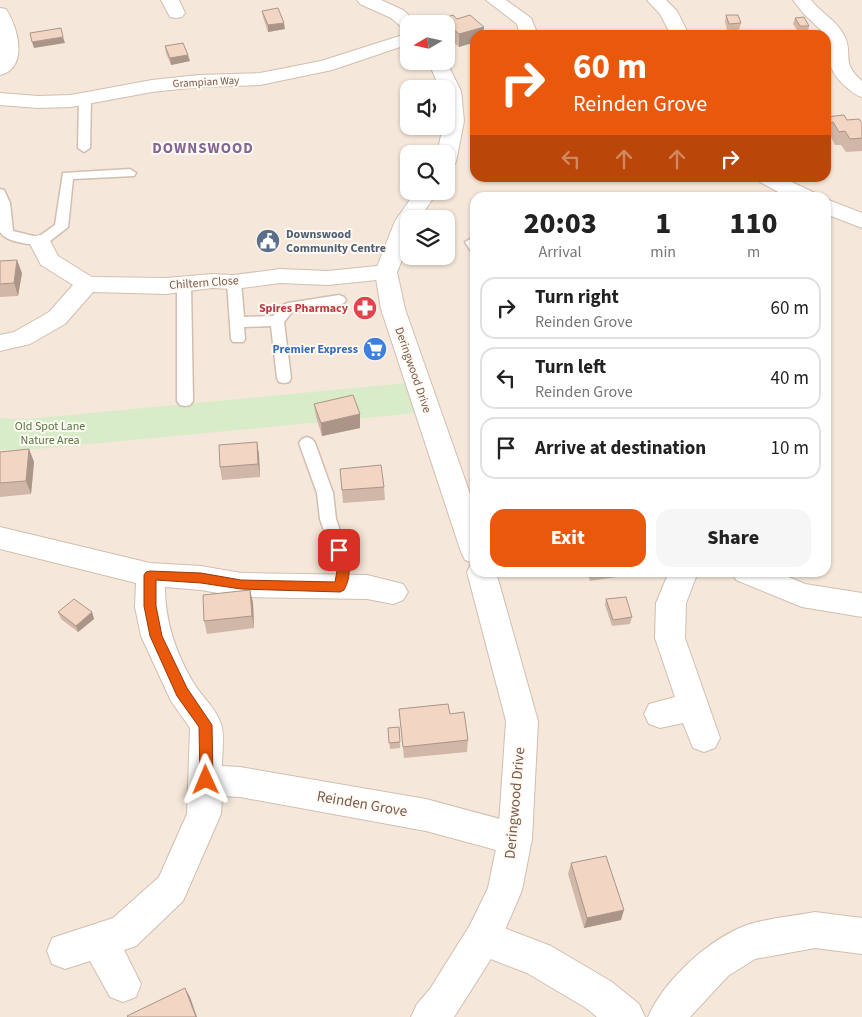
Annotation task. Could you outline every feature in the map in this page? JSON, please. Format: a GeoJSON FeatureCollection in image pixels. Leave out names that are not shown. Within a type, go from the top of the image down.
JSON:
{"type":"FeatureCollection","features":[{"type":"Feature","properties":{"kind":"street"},"geometry":{"type":"LineString","coordinates":[[366,0],[400,16]]}},
{"type":"Feature","properties":{"kind":"street"},"geometry":{"type":"LineString","coordinates":[[495,0],[525,22],[527,30]]}},
{"type":"Feature","properties":{"kind":"street"},"geometry":{"type":"LineString","coordinates":[[656,0],[668,11],[678,30]]}},
{"type":"Feature","properties":{"kind":"street"},"geometry":{"type":"LineString","coordinates":[[802,0],[805,6],[834,33],[832,45],[839,65],[843,72],[862,91]]}},
{"type":"Feature","properties":{"kind":"street"},"geometry":{"type":"LineString","coordinates":[[0,13],[10,38],[11,51],[0,69]]}},
{"type":"Feature","properties":{"kind":"street","name":"Grampian Way"},"geometry":{"type":"LineString","coordinates":[[0,98],[38,102],[70,101],[152,86],[199,80],[260,79],[325,66],[400,41]]}},
{"type":"Feature","properties":{"kind":"street"},"geometry":{"type":"LineString","coordinates":[[444,70],[459,90],[449,145]]}},
{"type":"Feature","properties":{"kind":"street"},"geometry":{"type":"LineString","coordinates":[[774,182],[794,192]]}},
{"type":"Feature","properties":{"kind":"street"},"geometry":{"type":"LineString","coordinates":[[386,272],[406,221],[421,200]]}},
{"type":"Feature","properties":{"kind":"street"},"geometry":{"type":"LineString","coordinates":[[831,208],[862,221]]}},
{"type":"Feature","properties":{"kind":"street","name":"Chiltern Close"},"geometry":{"type":"LineString","coordinates":[[40,242],[48,260],[87,284],[122,286],[212,281],[234,282],[280,276],[328,278],[386,272]]}},
{"type":"Feature","properties":{"kind":"street","name":"Deringwood Drive"},"geometry":{"type":"LineString","coordinates":[[386,272],[393,309],[470,530]]}},
{"type":"Feature","properties":{"kind":"street"},"geometry":{"type":"LineString","coordinates":[[0,343],[21,338],[57,318],[87,284]]}},
{"type":"Feature","properties":{"kind":"street"},"geometry":{"type":"LineString","coordinates":[[0,538],[150,575],[201,578],[241,584],[342,576],[367,587],[393,592]]}},
{"type":"Feature","properties":{"kind":"street"},"geometry":{"type":"LineString","coordinates":[[64,951],[123,933],[171,889],[204,814],[206,725],[182,692],[156,636],[150,606],[150,575]]}},
{"type":"Feature","properties":{"kind":"street","name":"Deringwood Drive"},"geometry":{"type":"LineString","coordinates":[[430,1017],[443,1002],[483,938],[505,890],[515,839],[522,721],[482,577]]}},
{"type":"Feature","properties":{"kind":"street"},"geometry":{"type":"LineString","coordinates":[[682,577],[671,603],[670,638],[704,738]]}},
{"type":"Feature","properties":{"kind":"street"},"geometry":{"type":"LineString","coordinates":[[758,577],[802,595],[862,605]]}},
{"type":"Feature","properties":{"kind":"street"},"geometry":{"type":"LineString","coordinates":[[660,714],[693,707]]}},
{"type":"Feature","properties":{"kind":"street","name":"Reinden Grove"},"geometry":{"type":"LineString","coordinates":[[206,780],[240,782],[426,815],[515,839]]}},
{"type":"Feature","properties":{"kind":"street"},"geometry":{"type":"LineString","coordinates":[[667,1017],[715,963],[749,942],[815,930],[862,936]]}},
{"type":"Feature","properties":{"kind":"street"},"geometry":{"type":"LineString","coordinates":[[483,938],[538,959],[599,995],[626,1017]]}},
{"type":"Feature","properties":{"kind":"street"},"geometry":{"type":"LineString","coordinates":[[98,941],[123,984]]}},
{"type":"Feature","properties":{"kind":"lane"},"geometry":{"type":"LineString","coordinates":[[84,148],[85,98]]}},
{"type":"Feature","properties":{"kind":"lane"},"geometry":{"type":"LineString","coordinates":[[0,193],[3,200],[2,228],[8,234],[40,242],[61,227],[67,176],[130,173]]}},
{"type":"Feature","properties":{"kind":"lane"},"geometry":{"type":"LineString","coordinates":[[234,282],[238,339]]}},
{"type":"Feature","properties":{"kind":"lane"},"geometry":{"type":"LineString","coordinates":[[184,284],[185,400]]}},
{"type":"Feature","properties":{"kind":"lane"},"geometry":{"type":"LineString","coordinates":[[284,378],[277,321],[288,308],[339,300]]}},
{"type":"Feature","properties":{"kind":"lane"},"geometry":{"type":"LineString","coordinates":[[237,322],[277,321]]}},
{"type":"Feature","properties":{"kind":"lane"},"geometry":{"type":"LineString","coordinates":[[307,443],[325,493],[328,519],[342,576]]}},
{"type":"Feature","properties":{"kind":"shaded area"},"geometry":{"type":"Polygon","coordinates":[[[0,0],[862,0],[862,1017],[0,1017],[0,0]]]}},
{"type":"Feature","properties":{"kind":"green space","name":"Old Spot Lane Nature Area"},"geometry":{"type":"Polygon","coordinates":[[[417,382],[427,412],[38,449],[0,450],[0,418],[28,419],[417,382]]]}},
{"type":"Feature","properties":{"kind":"building"},"geometry":{"type":"Polygon","coordinates":[[[278,8],[284,23],[268,25],[262,11],[278,8]]]}},
{"type":"Feature","properties":{"kind":"building"},"geometry":{"type":"Polygon","coordinates":[[[470,15],[484,27],[470,30],[459,34],[455,30],[455,17],[457,19],[470,15]]]}},
{"type":"Feature","properties":{"kind":"building"},"geometry":{"type":"Polygon","coordinates":[[[726,15],[738,15],[741,23],[729,24],[726,15]]]}},
{"type":"Feature","properties":{"kind":"building"},"geometry":{"type":"Polygon","coordinates":[[[804,17],[809,26],[800,26],[795,18],[804,17]]]}},
{"type":"Feature","properties":{"kind":"building"},"geometry":{"type":"Polygon","coordinates":[[[61,28],[63,37],[32,42],[30,33],[61,28]]]}},
{"type":"Feature","properties":{"kind":"building"},"geometry":{"type":"Polygon","coordinates":[[[183,43],[188,55],[170,58],[165,46],[183,43]]]}},
{"type":"Feature","properties":{"kind":"building"},"geometry":{"type":"Polygon","coordinates":[[[844,115],[847,120],[859,119],[862,123],[862,138],[850,139],[845,131],[839,132],[833,122],[831,122],[831,116],[844,115]]]}},
{"type":"Feature","properties":{"kind":"building"},"geometry":{"type":"Polygon","coordinates":[[[17,260],[14,283],[0,284],[0,261],[17,260]]]}},
{"type":"Feature","properties":{"kind":"building"},"geometry":{"type":"Polygon","coordinates":[[[353,395],[360,414],[321,423],[314,404],[353,395]]]}},
{"type":"Feature","properties":{"kind":"building"},"geometry":{"type":"Polygon","coordinates":[[[257,442],[258,464],[220,467],[219,445],[257,442]]]}},
{"type":"Feature","properties":{"kind":"building"},"geometry":{"type":"Polygon","coordinates":[[[29,449],[26,481],[0,483],[0,452],[29,449]]]}},
{"type":"Feature","properties":{"kind":"building"},"geometry":{"type":"Polygon","coordinates":[[[381,465],[384,487],[342,490],[340,469],[381,465]]]}},
{"type":"Feature","properties":{"kind":"building"},"geometry":{"type":"Polygon","coordinates":[[[250,590],[252,616],[204,621],[203,595],[250,590]]]}},
{"type":"Feature","properties":{"kind":"building"},"geometry":{"type":"Polygon","coordinates":[[[626,597],[632,617],[613,620],[606,599],[626,597]]]}},
{"type":"Feature","properties":{"kind":"building"},"geometry":{"type":"Polygon","coordinates":[[[74,599],[92,612],[76,626],[58,612],[74,599]]]}},
{"type":"Feature","properties":{"kind":"building"},"geometry":{"type":"Polygon","coordinates":[[[448,704],[450,714],[464,712],[468,740],[403,747],[399,709],[448,704]]]}},
{"type":"Feature","properties":{"kind":"building"},"geometry":{"type":"Polygon","coordinates":[[[399,727],[400,742],[389,743],[388,728],[399,727]]]}},
{"type":"Feature","properties":{"kind":"building"},"geometry":{"type":"Polygon","coordinates":[[[606,856],[624,910],[587,918],[571,863],[606,856]]]}},
{"type":"Feature","properties":{"kind":"building"},"geometry":{"type":"Polygon","coordinates":[[[185,988],[196,1017],[127,1016],[185,988]]]}},
{"type":"Feature","properties":{"kind":"place","name":"Downswood Community Centre"},"geometry":{"type":"Point","coordinates":[268,241]}},
{"type":"Feature","properties":{"kind":"place","name":"Spires Pharmacy"},"geometry":{"type":"Point","coordinates":[365,308]}},
{"type":"Feature","properties":{"kind":"place","name":"Premier Express"},"geometry":{"type":"Point","coordinates":[375,349]}},
{"type":"Feature","properties":{"kind":"district","name":"DOWNSWOOD"},"geometry":{"type":"Point","coordinates":[203,148]}},
{"type":"Feature","properties":{"kind":"route"},"geometry":{"type":"LineString","coordinates":[[206,780],[206,725],[182,692],[156,636],[150,606],[150,575],[201,578],[241,584],[340,587],[344,565],[339,550]]}}]}
